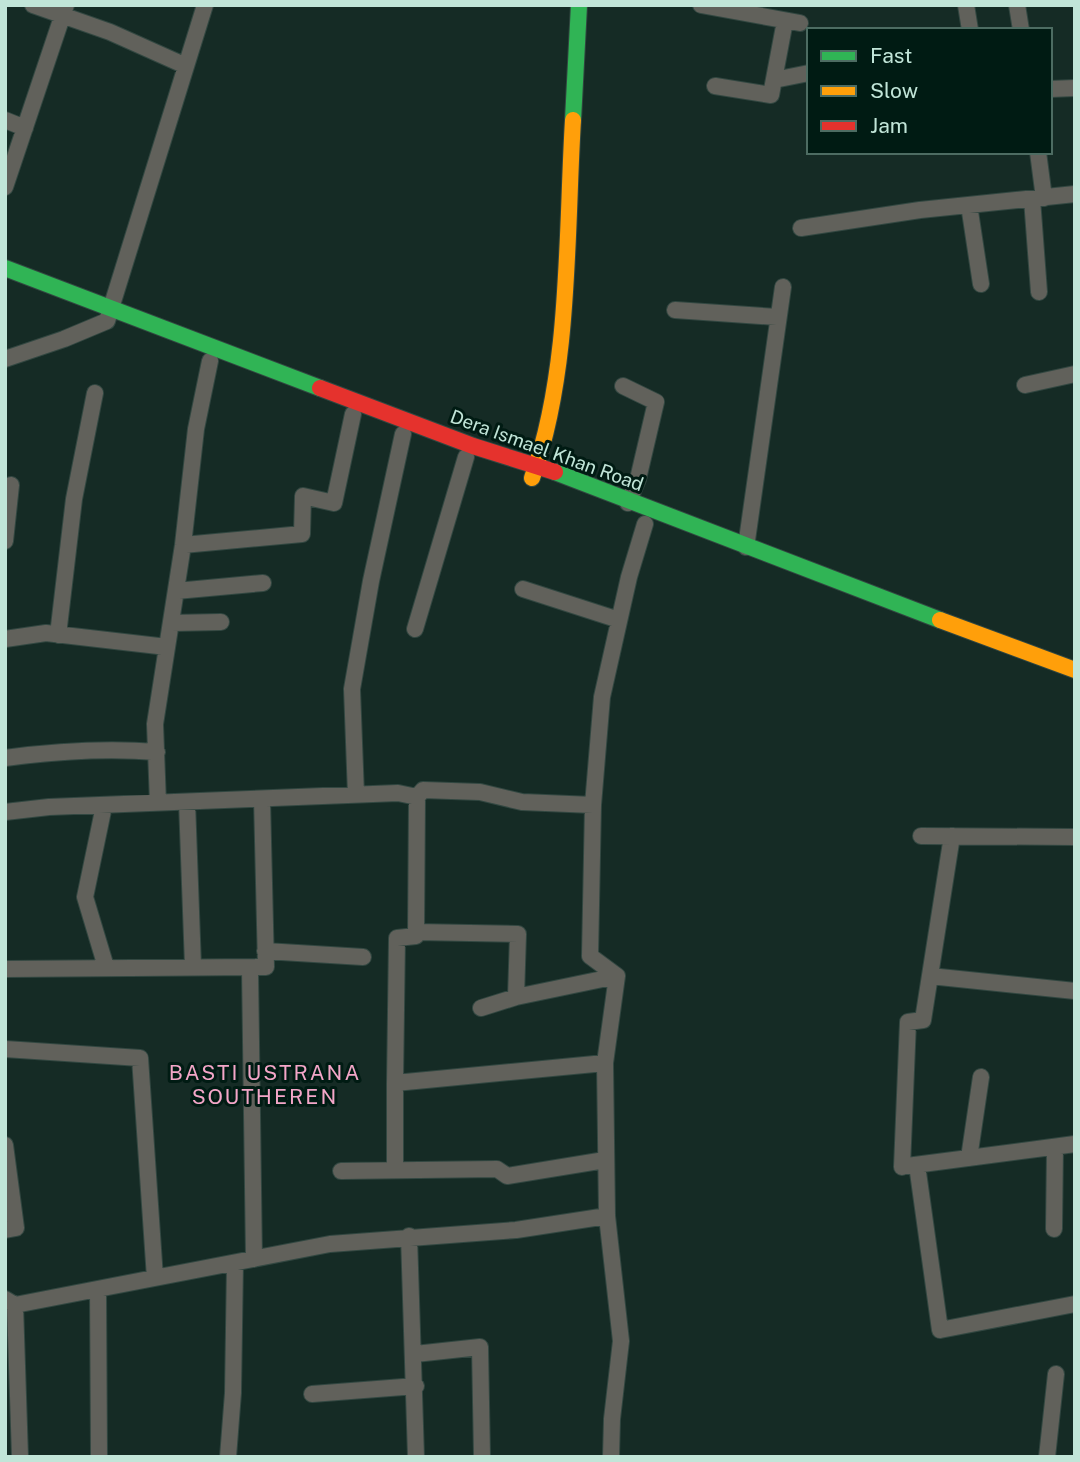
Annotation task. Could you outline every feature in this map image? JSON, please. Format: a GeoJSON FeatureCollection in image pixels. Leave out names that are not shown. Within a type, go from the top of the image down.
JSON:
{"type":"FeatureCollection","features":[{"type":"Feature","properties":{"kind":"main road"},"geometry":{"type":"LineString","coordinates":[[534,472],[559,360],[579,5]]}},
{"type":"Feature","properties":{"kind":"main road","name":"Dera Ismael Khan Road"},"geometry":{"type":"LineString","coordinates":[[5,268],[210,360],[403,434],[466,457],[534,472],[628,503],[1075,670]]}},
{"type":"Feature","properties":{"kind":"main road","name":"Dera Ismael Khan Road"},"geometry":{"type":"LineString","coordinates":[[5,282],[110,314],[474,446],[645,524],[1075,685]]}},
{"type":"Feature","properties":{"kind":"street"},"geometry":{"type":"LineString","coordinates":[[33,5],[65,10],[186,65]]}},
{"type":"Feature","properties":{"kind":"street"},"geometry":{"type":"LineString","coordinates":[[5,359],[64,340],[110,314],[205,5]]}},
{"type":"Feature","properties":{"kind":"street"},"geometry":{"type":"LineString","coordinates":[[701,5],[793,22],[771,95],[715,86]]}},
{"type":"Feature","properties":{"kind":"street"},"geometry":{"type":"LineString","coordinates":[[966,5],[970,28]]}},
{"type":"Feature","properties":{"kind":"street"},"geometry":{"type":"LineString","coordinates":[[1017,5],[1021,28]]}},
{"type":"Feature","properties":{"kind":"street"},"geometry":{"type":"LineString","coordinates":[[5,187],[65,10]]}},
{"type":"Feature","properties":{"kind":"street"},"geometry":{"type":"LineString","coordinates":[[774,80],[807,73]]}},
{"type":"Feature","properties":{"kind":"street"},"geometry":{"type":"LineString","coordinates":[[1052,89],[1075,88]]}},
{"type":"Feature","properties":{"kind":"street"},"geometry":{"type":"LineString","coordinates":[[5,120],[25,128]]}},
{"type":"Feature","properties":{"kind":"street"},"geometry":{"type":"LineString","coordinates":[[1038,154],[1039,292]]}},
{"type":"Feature","properties":{"kind":"street"},"geometry":{"type":"LineString","coordinates":[[801,228],[969,205],[1075,194]]}},
{"type":"Feature","properties":{"kind":"street"},"geometry":{"type":"LineString","coordinates":[[969,205],[981,284]]}},
{"type":"Feature","properties":{"kind":"street"},"geometry":{"type":"LineString","coordinates":[[746,547],[783,287]]}},
{"type":"Feature","properties":{"kind":"street"},"geometry":{"type":"LineString","coordinates":[[676,310],[777,317]]}},
{"type":"Feature","properties":{"kind":"street"},"geometry":{"type":"LineString","coordinates":[[158,803],[155,724],[183,545],[196,429],[210,360]]}},
{"type":"Feature","properties":{"kind":"street"},"geometry":{"type":"LineString","coordinates":[[1025,385],[1075,374]]}},
{"type":"Feature","properties":{"kind":"street"},"geometry":{"type":"LineString","coordinates":[[623,386],[656,402],[638,479],[628,503]]}},
{"type":"Feature","properties":{"kind":"street"},"geometry":{"type":"LineString","coordinates":[[58,635],[74,499],[95,393]]}},
{"type":"Feature","properties":{"kind":"street"},"geometry":{"type":"LineString","coordinates":[[183,545],[302,534],[303,496],[334,503],[353,414]]}},
{"type":"Feature","properties":{"kind":"street"},"geometry":{"type":"LineString","coordinates":[[356,795],[352,689],[371,581],[403,434]]}},
{"type":"Feature","properties":{"kind":"street"},"geometry":{"type":"LineString","coordinates":[[415,629],[466,457]]}},
{"type":"Feature","properties":{"kind":"street"},"geometry":{"type":"LineString","coordinates":[[5,541],[11,485]]}},
{"type":"Feature","properties":{"kind":"street"},"geometry":{"type":"LineString","coordinates":[[617,976],[590,956],[593,805],[602,697],[645,524]]}},
{"type":"Feature","properties":{"kind":"street"},"geometry":{"type":"LineString","coordinates":[[176,591],[263,583]]}},
{"type":"Feature","properties":{"kind":"street"},"geometry":{"type":"LineString","coordinates":[[523,589],[619,620]]}},
{"type":"Feature","properties":{"kind":"street"},"geometry":{"type":"LineString","coordinates":[[171,623],[221,622]]}},
{"type":"Feature","properties":{"kind":"street"},"geometry":{"type":"LineString","coordinates":[[5,639],[58,635],[167,647]]}},
{"type":"Feature","properties":{"kind":"street"},"geometry":{"type":"LineString","coordinates":[[5,758],[109,748],[157,752]]}},
{"type":"Feature","properties":{"kind":"street"},"geometry":{"type":"LineString","coordinates":[[396,1169],[397,937],[416,936],[417,797],[423,790],[480,792],[522,802],[593,805]]}},
{"type":"Feature","properties":{"kind":"street"},"geometry":{"type":"LineString","coordinates":[[5,812],[398,793],[417,797]]}},
{"type":"Feature","properties":{"kind":"street"},"geometry":{"type":"LineString","coordinates":[[5,969],[266,967],[262,799]]}},
{"type":"Feature","properties":{"kind":"street"},"geometry":{"type":"LineString","coordinates":[[187,802],[193,966]]}},
{"type":"Feature","properties":{"kind":"street"},"geometry":{"type":"LineString","coordinates":[[104,806],[85,897],[106,967]]}},
{"type":"Feature","properties":{"kind":"street"},"geometry":{"type":"LineString","coordinates":[[921,836],[1075,837]]}},
{"type":"Feature","properties":{"kind":"street"},"geometry":{"type":"LineString","coordinates":[[952,836],[923,1020],[908,1021],[903,1167],[940,1330],[1075,1304]]}},
{"type":"Feature","properties":{"kind":"street"},"geometry":{"type":"LineString","coordinates":[[416,932],[518,934],[516,997]]}},
{"type":"Feature","properties":{"kind":"street"},"geometry":{"type":"LineString","coordinates":[[265,951],[363,957]]}},
{"type":"Feature","properties":{"kind":"street"},"geometry":{"type":"LineString","coordinates":[[250,969],[254,1259]]}},
{"type":"Feature","properties":{"kind":"street"},"geometry":{"type":"LineString","coordinates":[[481,1008],[516,997],[617,976]]}},
{"type":"Feature","properties":{"kind":"street"},"geometry":{"type":"LineString","coordinates":[[611,1457],[612,1419],[621,1341],[607,1216],[605,1063],[617,976]]}},
{"type":"Feature","properties":{"kind":"street"},"geometry":{"type":"LineString","coordinates":[[930,976],[1075,992]]}},
{"type":"Feature","properties":{"kind":"street"},"geometry":{"type":"LineString","coordinates":[[5,1049],[140,1058],[155,1278]]}},
{"type":"Feature","properties":{"kind":"street"},"geometry":{"type":"LineString","coordinates":[[395,1083],[605,1063]]}},
{"type":"Feature","properties":{"kind":"street"},"geometry":{"type":"LineString","coordinates":[[969,1158],[981,1077]]}},
{"type":"Feature","properties":{"kind":"street"},"geometry":{"type":"LineString","coordinates":[[903,1167],[1075,1144]]}},
{"type":"Feature","properties":{"kind":"street"},"geometry":{"type":"LineString","coordinates":[[5,1145],[16,1228],[5,1230]]}},
{"type":"Feature","properties":{"kind":"street"},"geometry":{"type":"LineString","coordinates":[[1054,1229],[1055,1147]]}},
{"type":"Feature","properties":{"kind":"street"},"geometry":{"type":"LineString","coordinates":[[341,1171],[497,1169],[507,1175],[605,1160]]}},
{"type":"Feature","properties":{"kind":"street"},"geometry":{"type":"LineString","coordinates":[[20,1457],[10,1302],[98,1289],[330,1244],[516,1230],[607,1216]]}},
{"type":"Feature","properties":{"kind":"street"},"geometry":{"type":"LineString","coordinates":[[409,1236],[415,1354],[416,1457]]}},
{"type":"Feature","properties":{"kind":"street"},"geometry":{"type":"LineString","coordinates":[[228,1457],[233,1393],[235,1263]]}},
{"type":"Feature","properties":{"kind":"street"},"geometry":{"type":"LineString","coordinates":[[98,1289],[99,1457]]}},
{"type":"Feature","properties":{"kind":"street"},"geometry":{"type":"LineString","coordinates":[[415,1354],[480,1347],[482,1457]]}},
{"type":"Feature","properties":{"kind":"street"},"geometry":{"type":"LineString","coordinates":[[1047,1457],[1056,1374]]}},
{"type":"Feature","properties":{"kind":"street"},"geometry":{"type":"LineString","coordinates":[[312,1394],[416,1386]]}},
{"type":"Feature","properties":{"kind":"traffic: fast"},"geometry":{"type":"LineString","coordinates":[[573,120],[579,5]]}},
{"type":"Feature","properties":{"kind":"traffic: fast"},"geometry":{"type":"LineString","coordinates":[[5,268],[320,388]]}},
{"type":"Feature","properties":{"kind":"traffic: fast"},"geometry":{"type":"LineString","coordinates":[[555,472],[940,620]]}},
{"type":"Feature","properties":{"kind":"traffic: slow"},"geometry":{"type":"LineString","coordinates":[[532,478],[545,436],[560,347],[565,301],[573,120]]}},
{"type":"Feature","properties":{"kind":"traffic: slow"},"geometry":{"type":"LineString","coordinates":[[940,620],[1075,670]]}},
{"type":"Feature","properties":{"kind":"traffic: jam"},"geometry":{"type":"LineString","coordinates":[[320,388],[473,446],[555,472]]}},
{"type":"Feature","properties":{"kind":"district","name":"BASTI USTRANA SOUTHEREN"},"geometry":{"type":"Point","coordinates":[265,1084]}}]}
